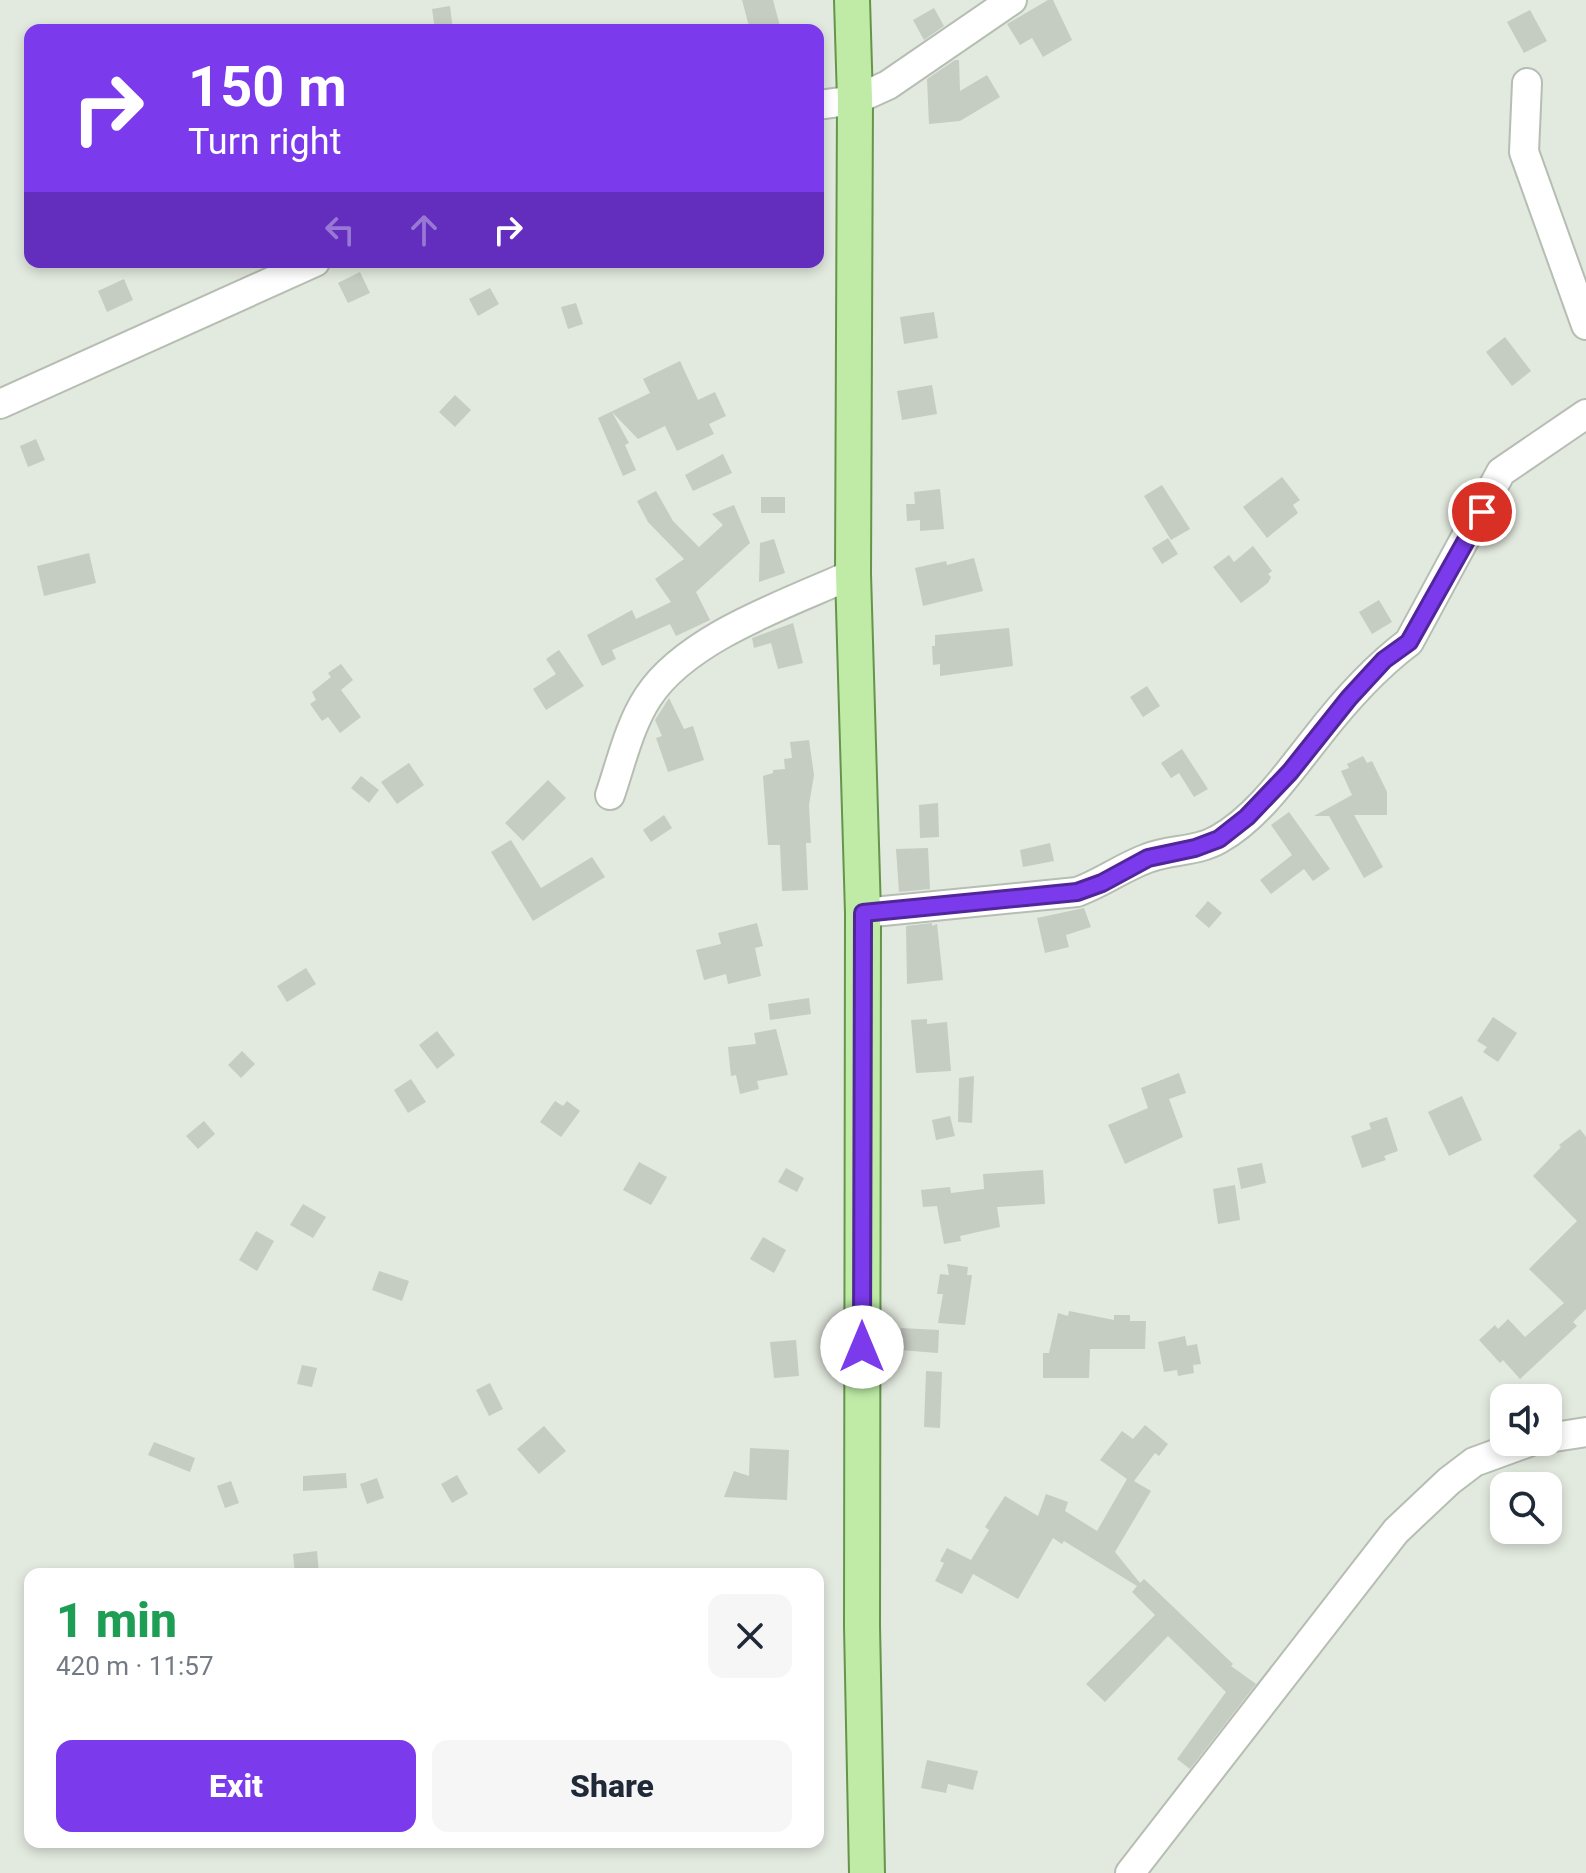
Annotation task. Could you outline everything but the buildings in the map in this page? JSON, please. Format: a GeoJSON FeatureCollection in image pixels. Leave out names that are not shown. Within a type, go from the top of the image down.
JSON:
{"type":"FeatureCollection","features":[{"type":"Feature","properties":{"kind":"main road"},"geometry":{"type":"LineString","coordinates":[[852,0],[855,100],[853,574],[863,913],[862,1626],[867,1873]]}},
{"type":"Feature","properties":{"kind":"street"},"geometry":{"type":"LineString","coordinates":[[824,104],[855,100],[900,78],[1012,0]]}},
{"type":"Feature","properties":{"kind":"street"},"geometry":{"type":"LineString","coordinates":[[1527,83],[1524,152],[1586,325]]}},
{"type":"Feature","properties":{"kind":"street"},"geometry":{"type":"LineString","coordinates":[[0,404],[302,268]]}},
{"type":"Feature","properties":{"kind":"street"},"geometry":{"type":"LineString","coordinates":[[863,913],[1077,892],[1102,883],[1148,858],[1195,848],[1219,839],[1247,817],[1290,772],[1384,660],[1409,642],[1501,472],[1586,414]]}},
{"type":"Feature","properties":{"kind":"street"},"geometry":{"type":"LineString","coordinates":[[610,795],[636,719],[649,695],[668,674],[693,653],[722,636],[853,574]]}},
{"type":"Feature","properties":{"kind":"street"},"geometry":{"type":"LineString","coordinates":[[1562,1436],[1586,1432]]}},
{"type":"Feature","properties":{"kind":"street"},"geometry":{"type":"LineString","coordinates":[[1130,1873],[1396,1531],[1449,1481],[1474,1462],[1490,1456]]}},
{"type":"Feature","properties":{"kind":"route"},"geometry":{"type":"LineString","coordinates":[[862,1347],[863,913],[1077,892],[1102,883],[1148,858],[1195,848],[1219,839],[1247,817],[1290,772],[1384,660],[1409,642],[1482,512]]}}]}
